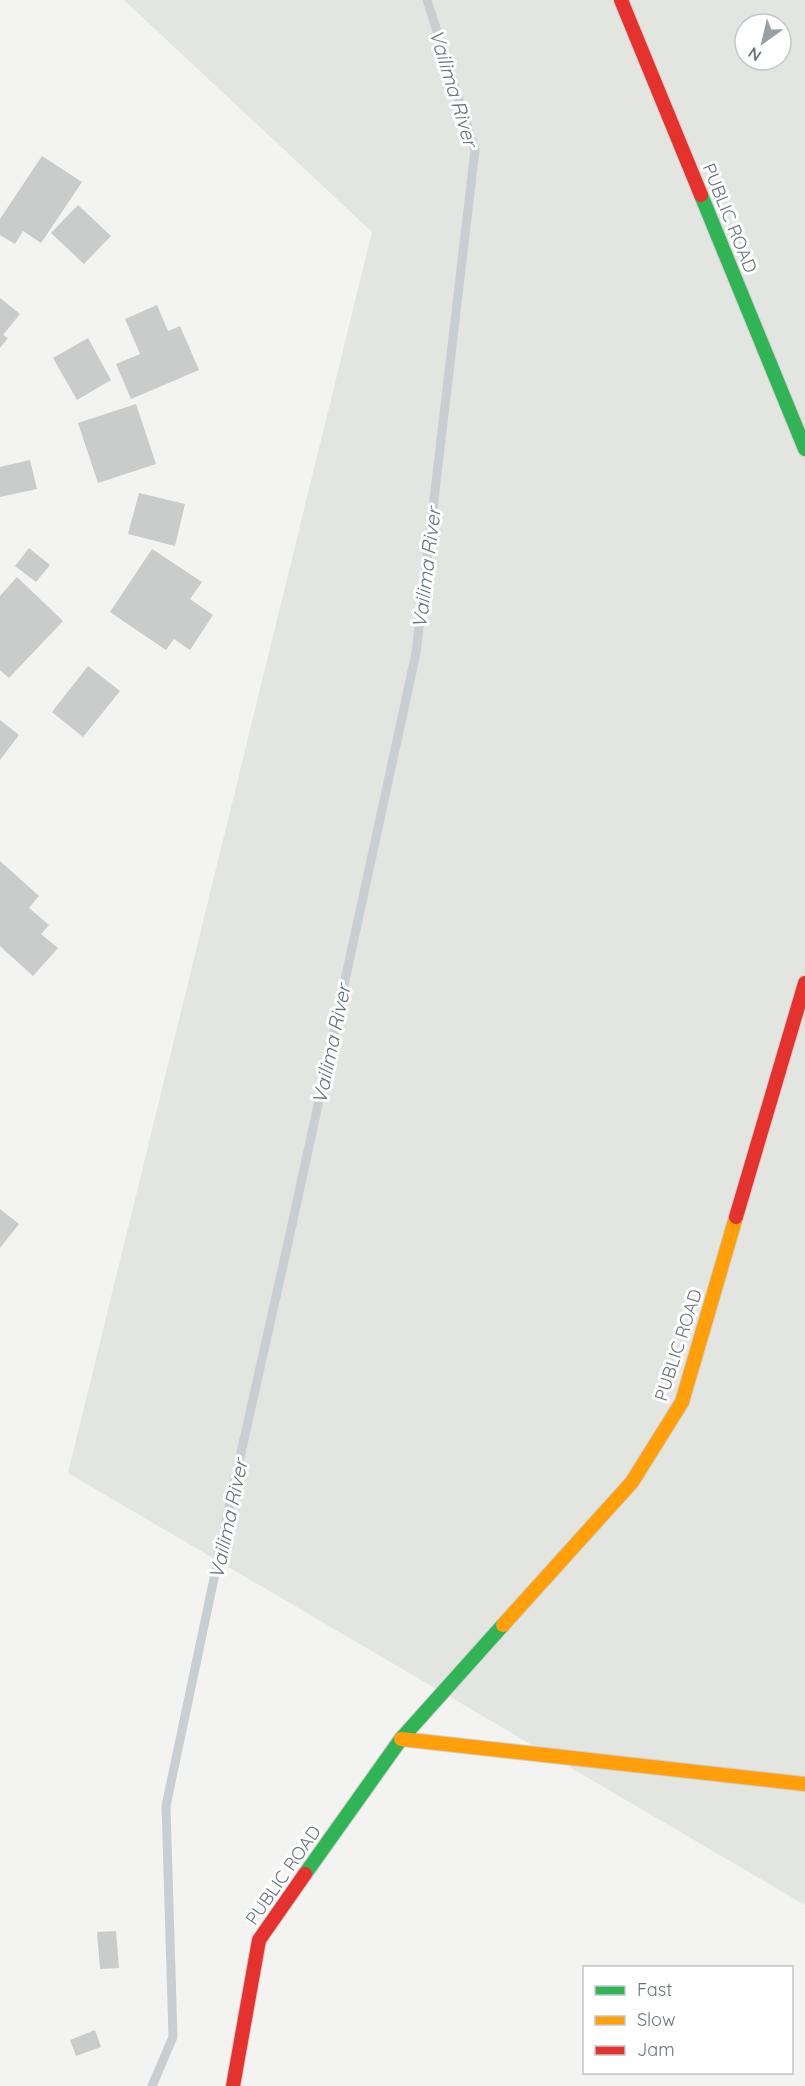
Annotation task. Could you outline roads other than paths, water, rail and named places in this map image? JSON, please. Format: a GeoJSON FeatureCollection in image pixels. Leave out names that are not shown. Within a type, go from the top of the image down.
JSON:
{"type":"FeatureCollection","features":[{"type":"Feature","properties":{"kind":"street","name":"PUBLIC ROAD"},"geometry":{"type":"LineString","coordinates":[[621,0],[805,449]]}},
{"type":"Feature","properties":{"kind":"street","name":"PUBLIC ROAD"},"geometry":{"type":"LineString","coordinates":[[232,2086],[259,1940],[401,1739],[632,1482],[682,1402],[805,982]]}},
{"type":"Feature","properties":{"kind":"street"},"geometry":{"type":"LineString","coordinates":[[401,1739],[805,1784]]}},
{"type":"Feature","properties":{"kind":"waterway","name":"Vailima River"},"geometry":{"type":"LineString","coordinates":[[152,2086],[173,2037],[166,1806],[232,1493],[416,653],[475,150],[427,0]]}}]}
